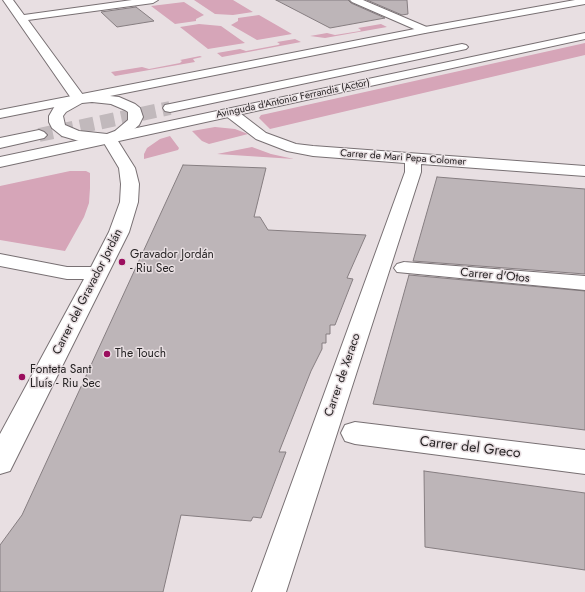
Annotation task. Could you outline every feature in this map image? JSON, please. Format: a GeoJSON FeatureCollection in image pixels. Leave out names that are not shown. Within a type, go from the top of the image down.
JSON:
{"type":"FeatureCollection","features":[{"type":"Feature","properties":{"kind":"street"},"geometry":{"type":"LineString","coordinates":[[8,0],[79,99]]}},
{"type":"Feature","properties":{"kind":"street"},"geometry":{"type":"LineString","coordinates":[[21,18],[153,0]]}},
{"type":"Feature","properties":{"kind":"street"},"geometry":{"type":"LineString","coordinates":[[355,0],[425,30]]}},
{"type":"Feature","properties":{"kind":"street"},"geometry":{"type":"LineString","coordinates":[[0,114],[425,30],[585,1]]}},
{"type":"Feature","properties":{"kind":"street","name":"Avinguda d'Antonio Ferrandis (Actor)"},"geometry":{"type":"LineString","coordinates":[[0,162],[585,36]]}},
{"type":"Feature","properties":{"kind":"street","name":"Avinguda d'Antonio Ferrandis (Actor)"},"geometry":{"type":"LineString","coordinates":[[170,108],[471,40],[351,58]]}},
{"type":"Feature","properties":{"kind":"street"},"geometry":{"type":"LineString","coordinates":[[98,98],[114,100],[130,107],[136,117],[129,128],[109,138],[79,136],[67,133],[59,128],[56,122],[56,116],[60,109],[79,99],[98,98]]}},
{"type":"Feature","properties":{"kind":"street","name":"Carrer de Mari Pepa Colomer"},"geometry":{"type":"LineString","coordinates":[[231,113],[261,136],[293,148],[314,151],[585,171]]}},
{"type":"Feature","properties":{"kind":"street"},"geometry":{"type":"LineString","coordinates":[[0,128],[32,121]]}},
{"type":"Feature","properties":{"kind":"street"},"geometry":{"type":"LineString","coordinates":[[0,144],[40,135]]}},
{"type":"Feature","properties":{"kind":"street","name":"Carrer del Gravador Jordán"},"geometry":{"type":"LineString","coordinates":[[0,462],[119,232],[129,202],[130,190],[127,168],[109,138]]}},
{"type":"Feature","properties":{"kind":"street","name":"Carrer de Xeraco"},"geometry":{"type":"LineString","coordinates":[[269,592],[292,521],[413,172],[413,158]]}},
{"type":"Feature","properties":{"kind":"street"},"geometry":{"type":"LineString","coordinates":[[0,260],[67,272],[99,273]]}},
{"type":"Feature","properties":{"kind":"street","name":"Carrer d'Otos"},"geometry":{"type":"LineString","coordinates":[[404,268],[585,283]]}},
{"type":"Feature","properties":{"kind":"street","name":"Carrer del Greco"},"geometry":{"type":"LineString","coordinates":[[355,433],[585,462]]}},
{"type":"Feature","properties":{"kind":"shaded area"},"geometry":{"type":"Polygon","coordinates":[[[194,0],[233,0],[253,12],[233,15],[215,14],[194,0]]]}},
{"type":"Feature","properties":{"kind":"shaded area"},"geometry":{"type":"Polygon","coordinates":[[[184,2],[204,15],[196,19],[196,21],[175,24],[151,6],[184,2]]]}},
{"type":"Feature","properties":{"kind":"shaded area"},"geometry":{"type":"Polygon","coordinates":[[[259,15],[292,34],[257,40],[231,25],[238,21],[238,18],[259,15]]]}},
{"type":"Feature","properties":{"kind":"shaded area"},"geometry":{"type":"Polygon","coordinates":[[[199,24],[221,26],[245,43],[208,49],[180,27],[199,24]]]}},
{"type":"Feature","properties":{"kind":"shaded area"},"geometry":{"type":"Polygon","coordinates":[[[381,24],[387,27],[325,38],[310,36],[327,33],[335,35],[360,31],[361,30],[358,28],[381,24]]]}},
{"type":"Feature","properties":{"kind":"shaded area"},"geometry":{"type":"Polygon","coordinates":[[[295,39],[301,42],[222,57],[217,53],[240,49],[246,51],[278,45],[280,44],[277,42],[295,39]]]}},
{"type":"Feature","properties":{"kind":"shaded area"},"geometry":{"type":"Polygon","coordinates":[[[585,43],[585,55],[270,129],[259,118],[261,115],[585,43]]]}},
{"type":"Feature","properties":{"kind":"shaded area"},"geometry":{"type":"Polygon","coordinates":[[[200,56],[202,57],[193,59],[195,62],[115,76],[111,72],[142,67],[149,69],[180,63],[182,61],[180,60],[200,56]]]}},
{"type":"Feature","properties":{"kind":"shaded area"},"geometry":{"type":"Polygon","coordinates":[[[215,127],[235,129],[248,134],[209,144],[202,141],[192,131],[215,127]]]}},
{"type":"Feature","properties":{"kind":"shaded area"},"geometry":{"type":"Polygon","coordinates":[[[170,136],[179,148],[178,150],[144,159],[144,154],[147,148],[160,139],[170,136]]]}},
{"type":"Feature","properties":{"kind":"shaded area"},"geometry":{"type":"Polygon","coordinates":[[[252,147],[271,154],[294,159],[217,154],[252,147]]]}},
{"type":"Feature","properties":{"kind":"shaded area"},"geometry":{"type":"Polygon","coordinates":[[[70,171],[86,171],[90,173],[90,188],[89,203],[84,217],[65,251],[0,240],[0,186],[70,171]]]}},
{"type":"Feature","properties":{"kind":"building"},"geometry":{"type":"Polygon","coordinates":[[[276,0],[348,0],[351,3],[385,18],[330,28],[276,0]]]}},
{"type":"Feature","properties":{"kind":"building"},"geometry":{"type":"Polygon","coordinates":[[[367,0],[407,0],[408,14],[402,15],[367,0]]]}},
{"type":"Feature","properties":{"kind":"building"},"geometry":{"type":"Polygon","coordinates":[[[136,7],[154,21],[117,27],[101,12],[136,7]]]}},
{"type":"Feature","properties":{"kind":"building"},"geometry":{"type":"Polygon","coordinates":[[[183,165],[266,168],[254,217],[260,217],[268,230],[366,235],[347,278],[353,279],[335,325],[330,325],[330,334],[326,334],[326,343],[322,343],[322,349],[311,371],[279,452],[286,452],[261,518],[253,517],[251,521],[181,515],[163,592],[0,592],[0,545],[22,515],[183,165]]]}},
{"type":"Feature","properties":{"kind":"building"},"geometry":{"type":"Polygon","coordinates":[[[437,177],[585,189],[585,274],[413,261],[437,177]]]}},
{"type":"Feature","properties":{"kind":"building"},"geometry":{"type":"Polygon","coordinates":[[[409,275],[585,291],[585,430],[373,404],[409,275]]]}},
{"type":"Feature","properties":{"kind":"building"},"geometry":{"type":"Polygon","coordinates":[[[424,471],[585,493],[585,570],[425,547],[424,471]]]}},
{"type":"Feature","properties":{"kind":"tunnel"},"geometry":{"type":"LineString","coordinates":[[39,135],[170,108]]}},
{"type":"Feature","properties":{"kind":"place","name":"Gravador Jordán - Riu Sec"},"geometry":{"type":"Point","coordinates":[122,262]}},
{"type":"Feature","properties":{"kind":"place","name":"The Touch"},"geometry":{"type":"Point","coordinates":[107,354]}},
{"type":"Feature","properties":{"kind":"place","name":"Fonteta Sant Lluís - Riu Sec"},"geometry":{"type":"Point","coordinates":[22,377]}}]}
